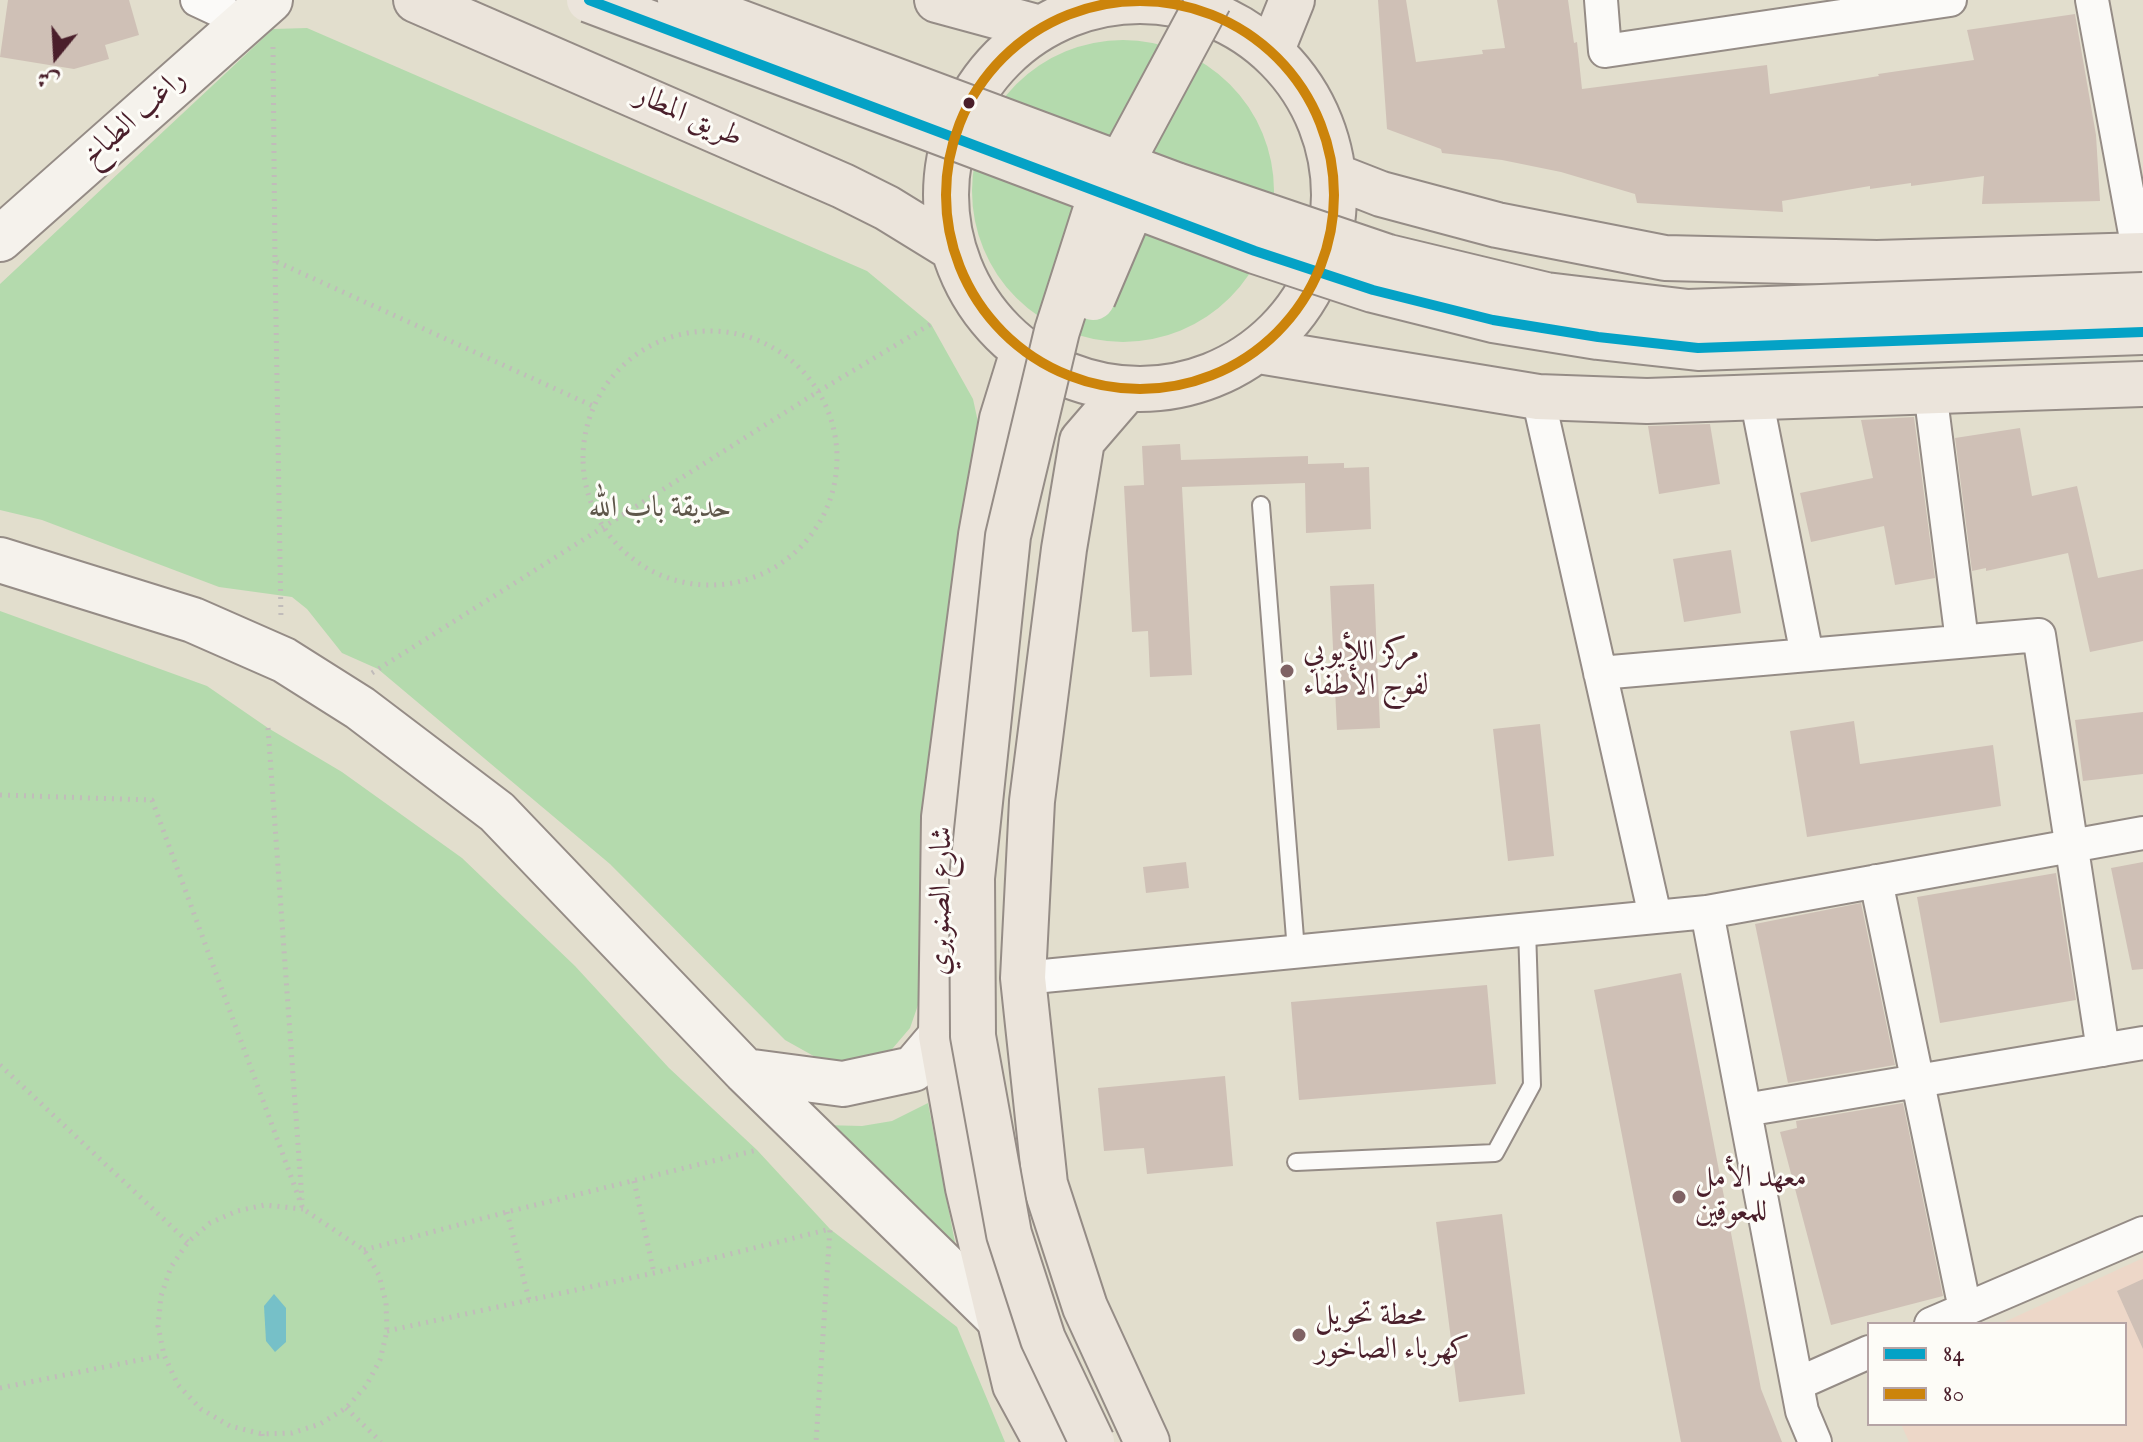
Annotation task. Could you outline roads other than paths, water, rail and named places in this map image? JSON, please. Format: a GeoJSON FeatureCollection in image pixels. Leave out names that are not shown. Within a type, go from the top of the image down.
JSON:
{"type":"FeatureCollection","features":[{"type":"Feature","properties":{"kind":"main road","name":"طريق المطار"},"geometry":{"type":"LineString","coordinates":[[416,0],[843,186],[887,208],[952,248]]}},
{"type":"Feature","properties":{"kind":"main road"},"geometry":{"type":"LineString","coordinates":[[589,0],[1255,251],[1373,290],[1493,320],[1598,337],[1698,348],[2143,332]]}},
{"type":"Feature","properties":{"kind":"main road"},"geometry":{"type":"LineString","coordinates":[[680,0],[1191,190],[1388,257],[1546,295],[1688,312],[2142,269]]}},
{"type":"Feature","properties":{"kind":"main road"},"geometry":{"type":"LineString","coordinates":[[937,0],[1040,28]]}},
{"type":"Feature","properties":{"kind":"main road"},"geometry":{"type":"LineString","coordinates":[[1109,1442],[1064,1331],[1034,1222],[998,1031],[996,876],[1032,526],[1076,338],[1165,127],[1234,0]]}},
{"type":"Feature","properties":{"kind":"main road"},"geometry":{"type":"LineString","coordinates":[[1271,52],[1292,0]]}},
{"type":"Feature","properties":{"kind":"main road"},"geometry":{"type":"LineString","coordinates":[[1115,1],[1188,2],[1243,30],[1271,52],[1302,87],[1324,130],[1335,176],[1330,242],[1304,302],[1259,351],[1219,374],[1173,388],[1126,390],[1072,378],[1023,351],[979,306],[952,248],[946,209],[947,169],[956,131],[976,90],[1005,56],[1040,28],[1076,12],[1115,1]]}},
{"type":"Feature","properties":{"kind":"main road"},"geometry":{"type":"LineString","coordinates":[[1092,1442],[1043,1339],[1009,1234],[973,1036],[972,878],[1008,536],[1057,331],[1095,212],[1188,2]]}},
{"type":"Feature","properties":{"kind":"main road","name":"راغب الطباخ"},"geometry":{"type":"LineString","coordinates":[[0,238],[260,8]]}},
{"type":"Feature","properties":{"kind":"main road"},"geometry":{"type":"LineString","coordinates":[[1335,176],[1381,194],[1497,225],[1665,258],[2142,269]]}},
{"type":"Feature","properties":{"kind":"main road","name":"شارع الصنوبري"},"geometry":{"type":"LineString","coordinates":[[1023,351],[1002,419],[981,535],[944,817],[941,1036],[968,1188],[997,1317],[1015,1385],[1046,1442]]}},
{"type":"Feature","properties":{"kind":"main road"},"geometry":{"type":"LineString","coordinates":[[1259,351],[1538,397],[1647,401],[2143,384]]}},
{"type":"Feature","properties":{"kind":"main road"},"geometry":{"type":"LineString","coordinates":[[1126,390],[1082,441],[1064,549],[1032,801],[1023,978],[1045,1184],[1085,1307],[1147,1442]]}},
{"type":"Feature","properties":{"kind":"main road"},"geometry":{"type":"LineString","coordinates":[[981,535],[1064,549]]}},
{"type":"Feature","properties":{"kind":"main road"},"geometry":{"type":"LineString","coordinates":[[0,560],[193,620],[284,660],[338,695],[497,812],[745,1071],[997,1317]]}},
{"type":"Feature","properties":{"kind":"main road"},"geometry":{"type":"LineString","coordinates":[[745,1071],[843,1084],[913,1069],[941,1036]]}},
{"type":"Feature","properties":{"kind":"street"},"geometry":{"type":"LineString","coordinates":[[197,0],[260,8]]}},
{"type":"Feature","properties":{"kind":"street"},"geometry":{"type":"LineString","coordinates":[[1601,0],[1605,51],[1839,8],[1950,0]]}},
{"type":"Feature","properties":{"kind":"street"},"geometry":{"type":"LineString","coordinates":[[2092,0],[2142,269]]}},
{"type":"Feature","properties":{"kind":"street"},"geometry":{"type":"LineString","coordinates":[[1930,391],[1962,641]]}},
{"type":"Feature","properties":{"kind":"street"},"geometry":{"type":"LineString","coordinates":[[1538,397],[1655,916]]}},
{"type":"Feature","properties":{"kind":"street"},"geometry":{"type":"LineString","coordinates":[[1756,397],[1807,655]]}},
{"type":"Feature","properties":{"kind":"street"},"geometry":{"type":"LineString","coordinates":[[1600,673],[2039,635],[2103,1050]]}},
{"type":"Feature","properties":{"kind":"street"},"geometry":{"type":"LineString","coordinates":[[1023,978],[1707,912],[2143,833]]}},
{"type":"Feature","properties":{"kind":"street"},"geometry":{"type":"LineString","coordinates":[[1876,881],[1965,1309]]}},
{"type":"Feature","properties":{"kind":"street"},"geometry":{"type":"LineString","coordinates":[[1707,912],[1802,1411],[1815,1442]]}},
{"type":"Feature","properties":{"kind":"street"},"geometry":{"type":"LineString","coordinates":[[1745,1110],[2143,1043]]}},
{"type":"Feature","properties":{"kind":"street"},"geometry":{"type":"LineString","coordinates":[[1936,1322],[2143,1233]]}},
{"type":"Feature","properties":{"kind":"street"},"geometry":{"type":"LineString","coordinates":[[1797,1384],[1867,1353]]}},
{"type":"Feature","properties":{"kind":"lane"},"geometry":{"type":"LineString","coordinates":[[1261,505],[1296,951]]}},
{"type":"Feature","properties":{"kind":"lane"},"geometry":{"type":"LineString","coordinates":[[1296,1162],[1495,1153],[1532,1085],[1527,929]]}},
{"type":"Feature","properties":{"kind":"water"},"geometry":{"type":"Polygon","coordinates":[[[274,1294],[286,1308],[286,1342],[275,1352],[266,1341],[264,1306],[274,1294]]]}},
{"type":"Feature","properties":{"kind":"place","name":"مركز اللأيوبي لفوج الأطفاء"},"geometry":{"type":"Point","coordinates":[1287,671]}},
{"type":"Feature","properties":{"kind":"place","name":"معهد الأمل للمعوقين"},"geometry":{"type":"Point","coordinates":[1679,1197]}},
{"type":"Feature","properties":{"kind":"place","name":"محطة تحويل كهرباء الصاخور"},"geometry":{"type":"Point","coordinates":[1299,1335]}},
{"type":"Feature","properties":{"kind":"park label","name":"حديقة باب الله"},"geometry":{"type":"Point","coordinates":[660,510]}}]}
